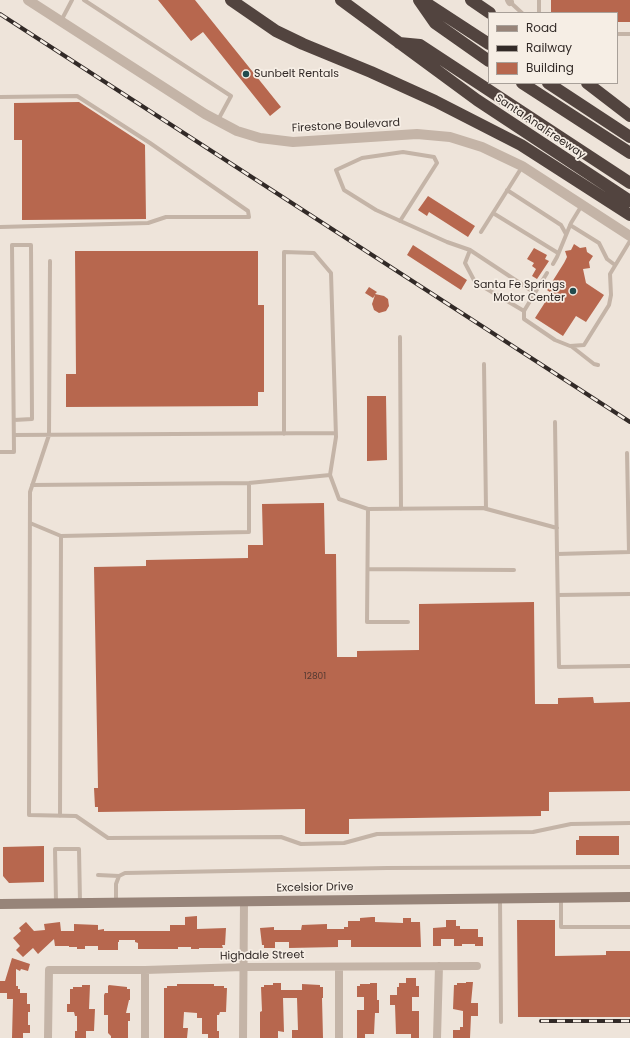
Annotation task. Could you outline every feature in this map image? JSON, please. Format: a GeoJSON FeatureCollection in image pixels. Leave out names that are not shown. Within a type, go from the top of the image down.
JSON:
{"type":"FeatureCollection","features":[{"type":"Feature","properties":{"kind":"highway"},"geometry":{"type":"LineString","coordinates":[[231,0],[276,31],[435,101],[521,145],[630,215]]}},
{"type":"Feature","properties":{"kind":"highway","name":"Santa Ana Freeway"},"geometry":{"type":"LineString","coordinates":[[341,0],[477,100],[630,201]]}},
{"type":"Feature","properties":{"kind":"highway"},"geometry":{"type":"LineString","coordinates":[[421,0],[488,43]]}},
{"type":"Feature","properties":{"kind":"highway"},"geometry":{"type":"LineString","coordinates":[[421,0],[435,23],[488,60]]}},
{"type":"Feature","properties":{"kind":"highway"},"geometry":{"type":"LineString","coordinates":[[471,0],[489,12]]}},
{"type":"Feature","properties":{"kind":"highway"},"geometry":{"type":"LineString","coordinates":[[398,43],[420,45],[630,183]]}},
{"type":"Feature","properties":{"kind":"highway"},"geometry":{"type":"LineString","coordinates":[[524,84],[630,153]]}},
{"type":"Feature","properties":{"kind":"highway"},"geometry":{"type":"LineString","coordinates":[[550,84],[630,137]]}},
{"type":"Feature","properties":{"kind":"highway"},"geometry":{"type":"LineString","coordinates":[[588,84],[630,116]]}},
{"type":"Feature","properties":{"kind":"main road","name":"Excelsior Drive"},"geometry":{"type":"LineString","coordinates":[[0,904],[630,897]]}},
{"type":"Feature","properties":{"kind":"street","name":"Firestone Boulevard"},"geometry":{"type":"LineString","coordinates":[[28,0],[217,122],[237,131],[260,138],[293,142],[417,134],[450,137],[482,147],[522,166],[630,236]]}},
{"type":"Feature","properties":{"kind":"street"},"geometry":{"type":"LineString","coordinates":[[243,1038],[244,901]]}},
{"type":"Feature","properties":{"kind":"street"},"geometry":{"type":"LineString","coordinates":[[438,1038],[439,966]]}},
{"type":"Feature","properties":{"kind":"street","name":"Highdale Street"},"geometry":{"type":"LineString","coordinates":[[48,1038],[49,970],[477,966]]}},
{"type":"Feature","properties":{"kind":"street"},"geometry":{"type":"LineString","coordinates":[[339,967],[339,1038]]}},
{"type":"Feature","properties":{"kind":"street"},"geometry":{"type":"LineString","coordinates":[[144,1038],[145,970]]}},
{"type":"Feature","properties":{"kind":"lane"},"geometry":{"type":"LineString","coordinates":[[60,21],[72,0]]}},
{"type":"Feature","properties":{"kind":"lane"},"geometry":{"type":"LineString","coordinates":[[84,0],[231,96],[217,122]]}},
{"type":"Feature","properties":{"kind":"lane"},"geometry":{"type":"LineString","coordinates":[[539,0],[539,12]]}},
{"type":"Feature","properties":{"kind":"lane"},"geometry":{"type":"LineString","coordinates":[[510,1],[521,12]]}},
{"type":"Feature","properties":{"kind":"lane"},"geometry":{"type":"LineString","coordinates":[[618,34],[630,34]]}},
{"type":"Feature","properties":{"kind":"lane"},"geometry":{"type":"LineString","coordinates":[[0,97],[77,96],[150,143],[230,198],[248,211],[249,217],[166,217],[148,223],[0,227]]}},
{"type":"Feature","properties":{"kind":"lane"},"geometry":{"type":"LineString","coordinates":[[400,221],[437,163],[434,157],[403,152],[362,158],[336,170],[344,190],[376,210],[400,221],[447,242],[470,250],[535,294]]}},
{"type":"Feature","properties":{"kind":"lane"},"geometry":{"type":"LineString","coordinates":[[481,232],[522,166]]}},
{"type":"Feature","properties":{"kind":"lane"},"geometry":{"type":"LineString","coordinates":[[507,190],[561,225],[566,234]]}},
{"type":"Feature","properties":{"kind":"lane"},"geometry":{"type":"LineString","coordinates":[[553,264],[570,225],[582,205]]}},
{"type":"Feature","properties":{"kind":"lane"},"geometry":{"type":"LineString","coordinates":[[493,213],[558,253]]}},
{"type":"Feature","properties":{"kind":"lane"},"geometry":{"type":"LineString","coordinates":[[570,225],[599,243],[607,259],[615,265]]}},
{"type":"Feature","properties":{"kind":"lane"},"geometry":{"type":"LineString","coordinates":[[570,346],[584,345],[609,305],[611,295],[610,274],[630,241]]}},
{"type":"Feature","properties":{"kind":"lane"},"geometry":{"type":"LineString","coordinates":[[0,452],[14,452],[12,245],[31,245],[32,419],[14,420]]}},
{"type":"Feature","properties":{"kind":"lane"},"geometry":{"type":"LineString","coordinates":[[470,250],[465,263],[475,282],[524,311]]}},
{"type":"Feature","properties":{"kind":"lane"},"geometry":{"type":"LineString","coordinates":[[284,434],[284,252],[314,253],[331,273],[336,433],[330,475],[339,499],[368,509],[486,509],[557,528]]}},
{"type":"Feature","properties":{"kind":"lane"},"geometry":{"type":"LineString","coordinates":[[50,261],[49,435],[30,492],[29,815],[76,816],[108,838],[281,836],[301,844],[344,844],[377,834],[533,832],[571,824],[630,823]]}},
{"type":"Feature","properties":{"kind":"lane"},"geometry":{"type":"LineString","coordinates":[[547,273],[524,311],[524,319],[555,340],[570,346],[594,364],[598,365]]}},
{"type":"Feature","properties":{"kind":"lane"},"geometry":{"type":"LineString","coordinates":[[400,337],[401,509]]}},
{"type":"Feature","properties":{"kind":"lane"},"geometry":{"type":"LineString","coordinates":[[484,364],[486,509]]}},
{"type":"Feature","properties":{"kind":"lane"},"geometry":{"type":"LineString","coordinates":[[555,422],[559,667],[630,666]]}},
{"type":"Feature","properties":{"kind":"lane"},"geometry":{"type":"LineString","coordinates":[[14,435],[336,433]]}},
{"type":"Feature","properties":{"kind":"lane"},"geometry":{"type":"LineString","coordinates":[[557,554],[629,552],[628,453]]}},
{"type":"Feature","properties":{"kind":"lane"},"geometry":{"type":"LineString","coordinates":[[32,485],[249,483],[330,475]]}},
{"type":"Feature","properties":{"kind":"lane"},"geometry":{"type":"LineString","coordinates":[[30,523],[61,536],[249,532],[249,483]]}},
{"type":"Feature","properties":{"kind":"lane"},"geometry":{"type":"LineString","coordinates":[[368,509],[367,622],[408,622]]}},
{"type":"Feature","properties":{"kind":"lane"},"geometry":{"type":"LineString","coordinates":[[60,816],[61,536]]}},
{"type":"Feature","properties":{"kind":"lane"},"geometry":{"type":"LineString","coordinates":[[368,569],[514,570]]}},
{"type":"Feature","properties":{"kind":"lane"},"geometry":{"type":"LineString","coordinates":[[558,595],[630,594]]}},
{"type":"Feature","properties":{"kind":"lane"},"geometry":{"type":"LineString","coordinates":[[56,903],[56,849],[79,848],[80,903]]}},
{"type":"Feature","properties":{"kind":"lane"},"geometry":{"type":"LineString","coordinates":[[98,875],[118,876],[125,873],[387,868],[630,867]]}},
{"type":"Feature","properties":{"kind":"lane"},"geometry":{"type":"LineString","coordinates":[[116,902],[116,884],[118,876]]}},
{"type":"Feature","properties":{"kind":"lane"},"geometry":{"type":"LineString","coordinates":[[500,898],[501,1022]]}},
{"type":"Feature","properties":{"kind":"lane"},"geometry":{"type":"LineString","coordinates":[[561,898],[561,927],[630,927]]}},
{"type":"Feature","properties":{"kind":"building","name":"Sunbelt Rentals"},"geometry":{"type":"Polygon","coordinates":[[[158,0],[195,0],[281,107],[270,116],[203,32],[191,41],[158,0]]]}},
{"type":"Feature","properties":{"kind":"building"},"geometry":{"type":"Polygon","coordinates":[[[551,0],[630,0],[630,22],[618,22],[618,12],[551,12],[551,0]]]}},
{"type":"Feature","properties":{"kind":"building"},"geometry":{"type":"Polygon","coordinates":[[[79,102],[145,145],[146,219],[22,220],[22,140],[14,140],[14,103],[79,102]]]}},
{"type":"Feature","properties":{"kind":"building"},"geometry":{"type":"Polygon","coordinates":[[[428,196],[475,226],[468,237],[429,212],[427,216],[418,210],[428,196]]]}},
{"type":"Feature","properties":{"kind":"building","name":"Santa Fe Springs Motor Center"},"geometry":{"type":"Polygon","coordinates":[[[574,244],[580,248],[586,247],[587,252],[593,256],[589,262],[590,268],[583,269],[586,283],[604,295],[586,322],[576,316],[563,336],[535,318],[551,293],[547,290],[567,257],[565,251],[571,250],[574,244]]]}},
{"type":"Feature","properties":{"kind":"building"},"geometry":{"type":"Polygon","coordinates":[[[413,245],[467,280],[461,290],[407,255],[413,245]]]}},
{"type":"Feature","properties":{"kind":"building"},"geometry":{"type":"Polygon","coordinates":[[[534,248],[547,255],[545,259],[549,261],[537,279],[532,276],[536,269],[532,266],[534,263],[527,259],[534,248]]]}},
{"type":"Feature","properties":{"kind":"building"},"geometry":{"type":"Polygon","coordinates":[[[75,251],[258,251],[258,305],[264,305],[264,392],[258,392],[258,406],[66,407],[66,374],[76,374],[75,251]]]}},
{"type":"Feature","properties":{"kind":"building"},"geometry":{"type":"Polygon","coordinates":[[[369,287],[377,292],[375,294],[384,296],[388,299],[389,306],[386,311],[379,313],[374,310],[372,304],[375,295],[373,298],[365,293],[369,287]]]}},
{"type":"Feature","properties":{"kind":"building"},"geometry":{"type":"Polygon","coordinates":[[[367,396],[386,396],[387,460],[367,461],[367,396]]]}},
{"type":"Feature","properties":{"kind":"building"},"geometry":{"type":"Polygon","coordinates":[[[324,503],[325,554],[336,554],[337,657],[357,657],[357,651],[419,650],[419,604],[534,602],[535,704],[558,704],[558,698],[593,697],[594,703],[630,702],[630,791],[549,792],[549,811],[541,811],[541,816],[349,819],[349,834],[305,834],[305,809],[98,812],[98,807],[95,807],[94,788],[98,788],[94,567],[146,566],[146,560],[248,558],[248,545],[263,545],[262,504],[324,503]]]}},
{"type":"Feature","properties":{"kind":"building"},"geometry":{"type":"Polygon","coordinates":[[[579,836],[619,836],[619,855],[576,855],[576,840],[579,840],[579,836]]]}},
{"type":"Feature","properties":{"kind":"building"},"geometry":{"type":"Polygon","coordinates":[[[44,846],[44,882],[9,883],[3,876],[3,847],[44,846]]]}},
{"type":"Feature","properties":{"kind":"building"},"geometry":{"type":"Polygon","coordinates":[[[197,916],[197,929],[226,928],[225,945],[222,945],[223,948],[191,949],[191,947],[178,947],[178,949],[138,949],[138,943],[135,942],[135,940],[119,940],[118,950],[98,950],[98,946],[85,946],[85,949],[77,949],[77,947],[55,946],[54,939],[38,954],[33,948],[23,957],[16,950],[20,946],[13,938],[21,931],[19,928],[26,922],[34,931],[45,930],[44,924],[60,922],[61,931],[74,931],[74,924],[98,925],[98,930],[104,929],[104,931],[170,931],[170,925],[185,925],[185,917],[197,916]]]}},
{"type":"Feature","properties":{"kind":"building"},"geometry":{"type":"Polygon","coordinates":[[[375,917],[375,922],[403,923],[403,918],[411,918],[411,922],[420,922],[421,947],[351,947],[351,940],[338,940],[338,947],[289,948],[289,942],[275,942],[275,948],[264,948],[264,945],[262,945],[260,928],[274,927],[274,930],[301,930],[302,925],[327,924],[327,929],[344,929],[344,927],[348,927],[348,921],[360,921],[360,918],[375,917]]]}},
{"type":"Feature","properties":{"kind":"building"},"geometry":{"type":"Polygon","coordinates":[[[446,920],[456,920],[456,926],[460,926],[460,929],[478,929],[478,937],[483,937],[483,946],[475,946],[475,944],[462,944],[462,946],[454,946],[454,939],[441,939],[441,946],[433,946],[433,928],[446,927],[446,920]]]}},
{"type":"Feature","properties":{"kind":"building"},"geometry":{"type":"Polygon","coordinates":[[[517,920],[555,920],[555,956],[606,955],[606,951],[630,951],[630,1017],[518,1017],[517,920]]]}},
{"type":"Feature","properties":{"kind":"building"},"geometry":{"type":"Polygon","coordinates":[[[12,958],[30,964],[28,971],[21,969],[20,971],[16,969],[16,986],[20,989],[20,993],[27,993],[27,1004],[30,1004],[30,1012],[28,1012],[28,1025],[30,1025],[30,1033],[23,1033],[23,1038],[12,1038],[13,999],[7,999],[7,993],[0,993],[0,981],[5,981],[12,958]]]}},
{"type":"Feature","properties":{"kind":"building"},"geometry":{"type":"Polygon","coordinates":[[[406,978],[416,978],[416,986],[419,986],[419,997],[412,997],[412,1011],[419,1011],[419,1038],[411,1038],[411,1034],[396,1034],[395,1005],[390,1005],[390,995],[397,995],[397,987],[399,987],[399,983],[406,983],[406,978]]]}},
{"type":"Feature","properties":{"kind":"building"},"geometry":{"type":"Polygon","coordinates":[[[473,982],[471,1003],[478,1003],[478,1016],[471,1016],[470,1038],[453,1038],[453,1030],[460,1030],[460,1027],[463,1027],[463,1011],[453,1009],[454,985],[457,985],[457,983],[473,982]]]}},
{"type":"Feature","properties":{"kind":"building"},"geometry":{"type":"Polygon","coordinates":[[[273,983],[281,983],[281,990],[302,990],[302,984],[320,985],[320,987],[323,987],[323,1038],[292,1038],[292,1030],[298,1030],[297,998],[283,998],[284,1032],[278,1031],[278,1038],[260,1038],[260,1012],[262,1011],[261,987],[264,987],[264,985],[273,985],[273,983]]]}},
{"type":"Feature","properties":{"kind":"building"},"geometry":{"type":"Polygon","coordinates":[[[377,983],[379,1013],[375,1013],[374,1034],[365,1034],[365,1038],[357,1038],[357,1010],[364,1010],[364,997],[357,997],[357,986],[360,986],[360,984],[377,983]]]}},
{"type":"Feature","properties":{"kind":"building"},"geometry":{"type":"Polygon","coordinates":[[[177,984],[214,984],[214,986],[224,986],[224,988],[227,988],[226,1012],[220,1012],[219,1015],[217,1015],[217,1031],[219,1031],[219,1038],[208,1038],[208,1034],[202,1034],[202,1018],[197,1018],[197,1013],[184,1012],[183,1028],[188,1028],[187,1038],[164,1038],[164,988],[167,988],[167,986],[177,986],[177,984]]]}},
{"type":"Feature","properties":{"kind":"building"},"geometry":{"type":"Polygon","coordinates":[[[82,985],[90,985],[89,1009],[95,1009],[94,1031],[86,1031],[86,1038],[75,1038],[75,1031],[77,1031],[77,1016],[75,1016],[74,1012],[67,1012],[67,1004],[70,1004],[70,989],[73,989],[73,987],[82,987],[82,985]]]}},
{"type":"Feature","properties":{"kind":"building"},"geometry":{"type":"Polygon","coordinates":[[[109,985],[127,987],[127,989],[130,989],[130,1000],[126,1013],[130,1013],[130,1021],[128,1021],[128,1038],[111,1038],[108,1033],[108,1015],[104,1015],[104,995],[105,993],[108,993],[109,985]]]}},
{"type":"Feature","properties":{"kind":"railway"},"geometry":{"type":"LineString","coordinates":[[0,14],[630,422]]}},
{"type":"Feature","properties":{"kind":"railway"},"geometry":{"type":"LineString","coordinates":[[541,1021],[630,1021]]}},
{"type":"Feature","properties":{"kind":"place","name":"Sunbelt Rentals"},"geometry":{"type":"Point","coordinates":[246,74]}},
{"type":"Feature","properties":{"kind":"place","name":"Santa Fe Springs Motor Center"},"geometry":{"type":"Point","coordinates":[573,291]}}]}
